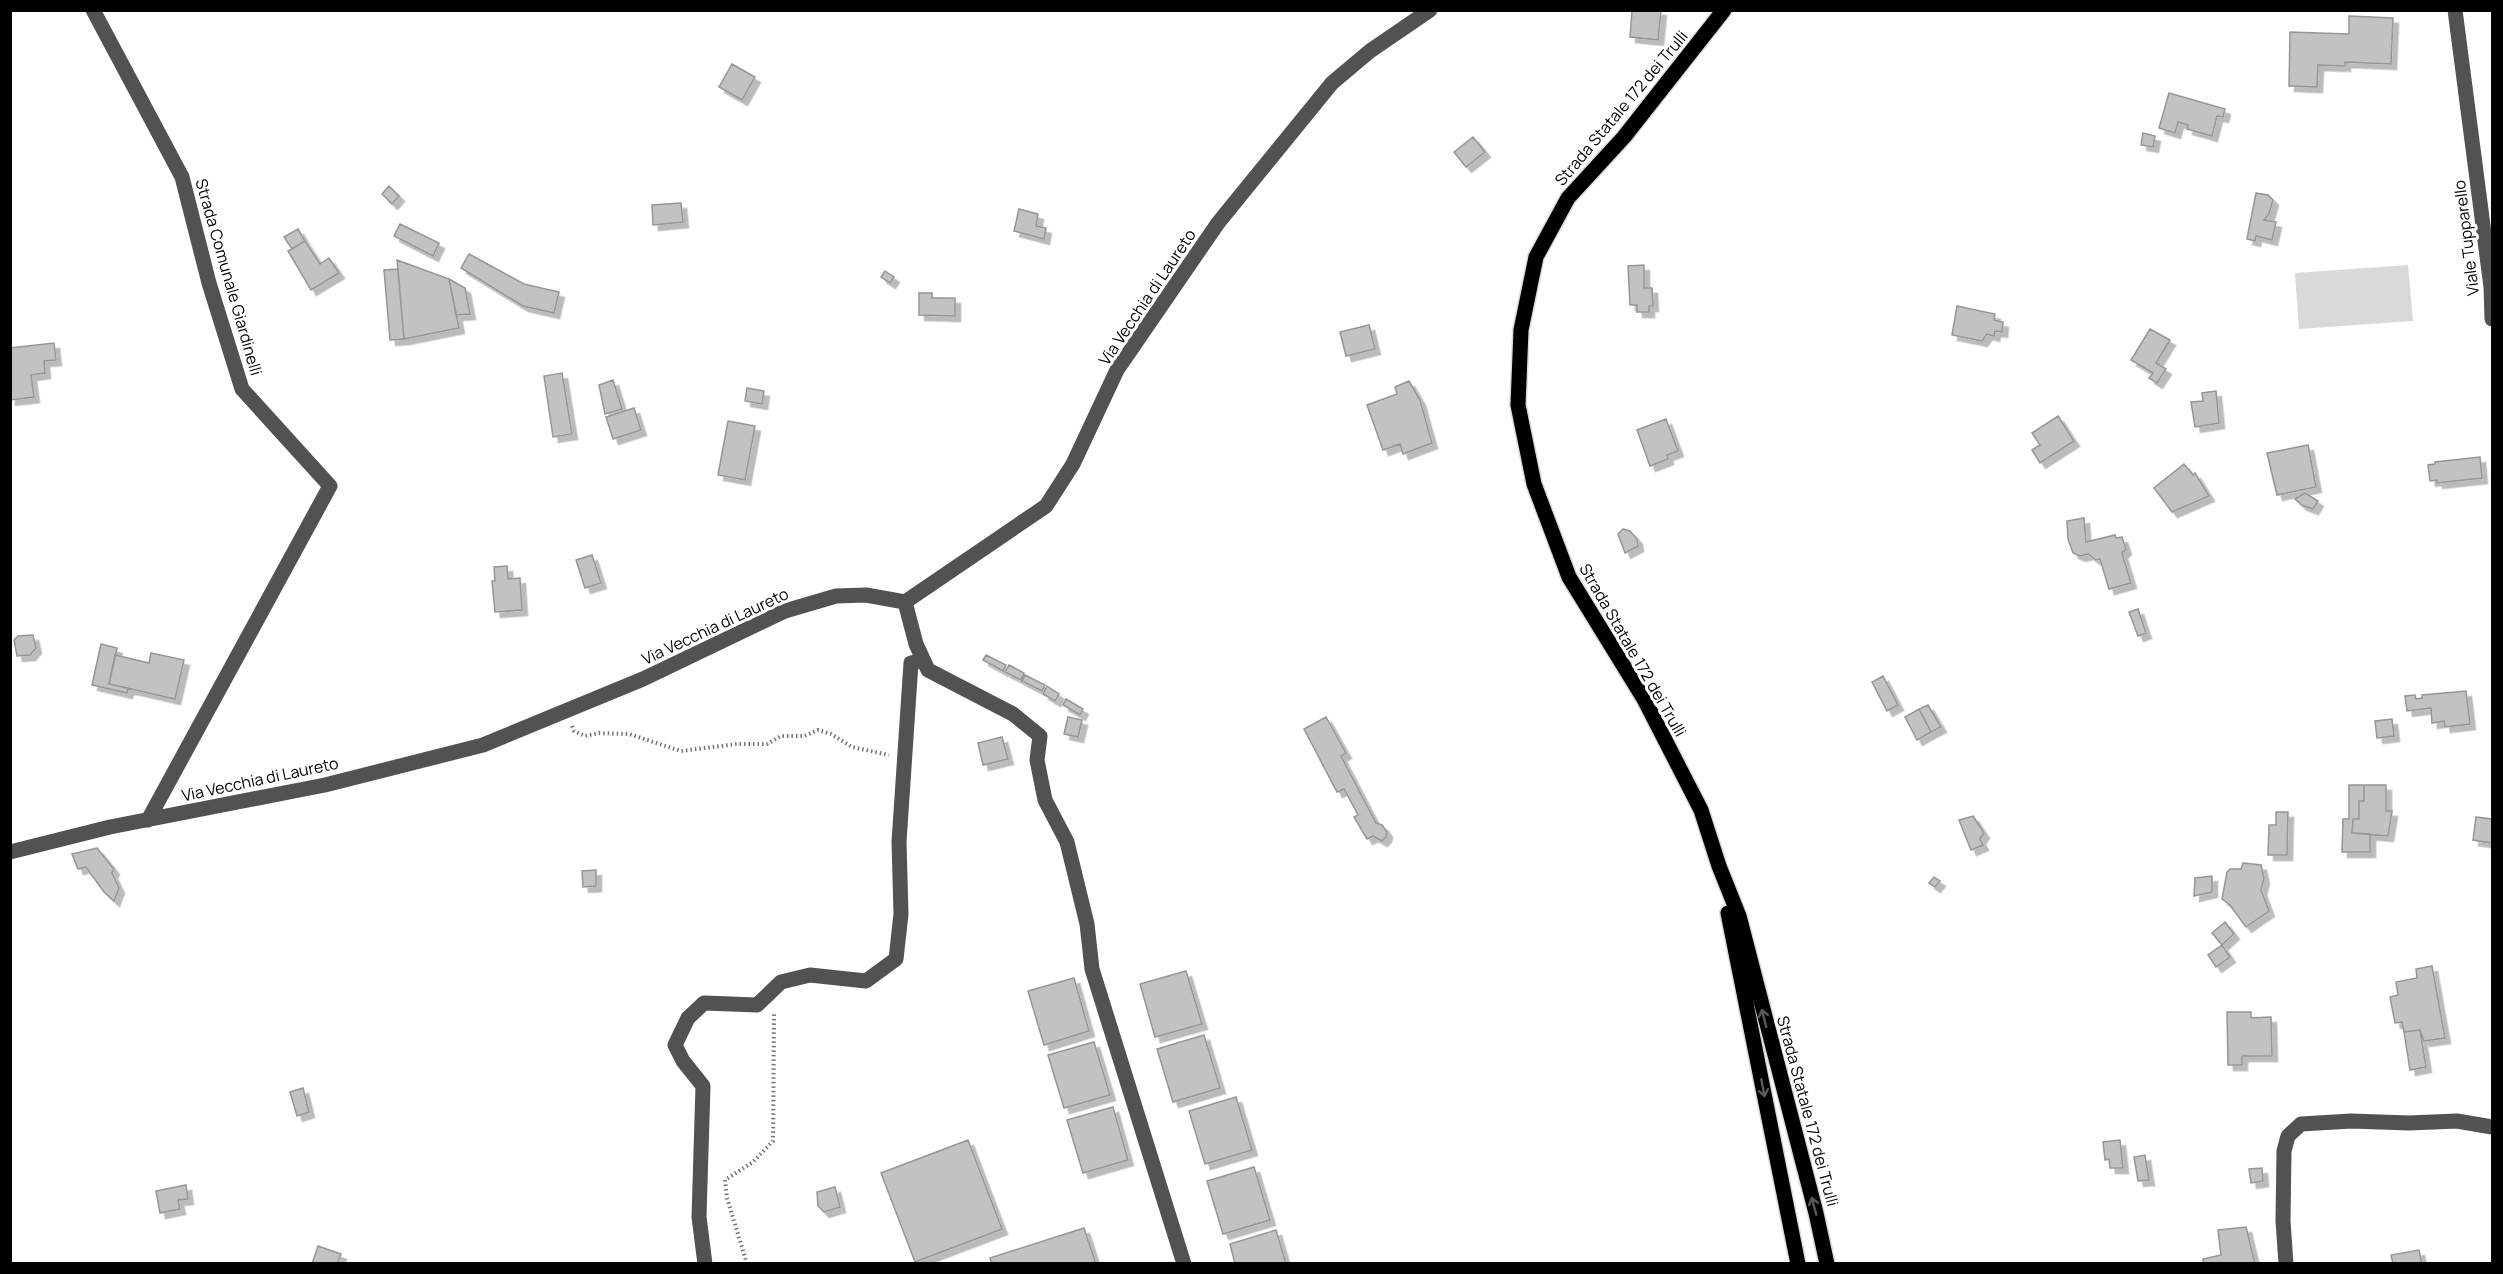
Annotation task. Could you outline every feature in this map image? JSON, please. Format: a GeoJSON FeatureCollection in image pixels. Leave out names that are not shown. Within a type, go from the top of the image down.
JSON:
{"type":"FeatureCollection","features":[{"type":"Feature","properties":{"kind":"main road","name":"Strada Statale 172 dei Trulli"},"geometry":{"type":"LineString","coordinates":[[1724,10],[1624,137],[1569,198],[1536,257],[1521,330],[1518,405],[1534,484],[1569,577],[1644,699],[1701,810],[1719,866],[1739,916],[1827,1263]]}},
{"type":"Feature","properties":{"kind":"main road","name":"Strada Statale 172 dei Trulli"},"geometry":{"type":"LineString","coordinates":[[1719,866],[1798,1263]]}},
{"type":"Feature","properties":{"kind":"street","name":"Strada Comunale Giardinelli"},"geometry":{"type":"LineString","coordinates":[[93,10],[182,177],[209,283],[242,389],[330,486],[148,819]]}},
{"type":"Feature","properties":{"kind":"street","name":"Via Vecchia di Laureto"},"geometry":{"type":"LineString","coordinates":[[10,852],[148,819],[325,785],[483,745],[643,679],[785,611],[836,596],[866,594],[905,602],[1046,506],[1073,464],[1117,370],[1218,223],[1332,83],[1370,51],[1430,10]]}},
{"type":"Feature","properties":{"kind":"street","name":"Viale Tupparello"},"geometry":{"type":"LineString","coordinates":[[2455,10],[2491,287],[2493,319]]}},
{"type":"Feature","properties":{"kind":"street"},"geometry":{"type":"LineString","coordinates":[[905,602],[916,644],[928,670],[1013,714],[1040,736],[1037,760],[1045,800],[1067,842],[1087,924],[1092,969],[1184,1263]]}},
{"type":"Feature","properties":{"kind":"street"},"geometry":{"type":"LineString","coordinates":[[705,1263],[699,1217],[703,1086],[683,1061],[675,1045],[688,1018],[704,1003],[757,1005],[781,982],[810,975],[866,981],[896,959],[901,914],[899,842],[911,663],[923,660]]}},
{"type":"Feature","properties":{"kind":"street"},"geometry":{"type":"LineString","coordinates":[[2286,1263],[2283,1221],[2284,1151],[2288,1136],[2301,1124],[2350,1121],[2409,1123],[2457,1121],[2493,1127]]}},
{"type":"Feature","properties":{"kind":"path"},"geometry":{"type":"LineString","coordinates":[[566,711],[574,731],[585,736],[599,733],[629,734],[681,752],[738,744],[767,744],[781,736],[804,736],[818,730],[831,734],[852,747],[874,754],[905,757]]}},
{"type":"Feature","properties":{"kind":"path"},"geometry":{"type":"LineString","coordinates":[[747,1263],[727,1198],[725,1180],[753,1162],[773,1141],[773,1014],[781,982]]}},
{"type":"Feature","properties":{"kind":"shaded area"},"geometry":{"type":"Polygon","coordinates":[[[2408,265],[2413,321],[2299,329],[2295,273],[2408,265]]]}},
{"type":"Feature","properties":{"kind":"building"},"geometry":{"type":"Polygon","coordinates":[[[1632,10],[1661,10],[1658,40],[1630,37],[1632,10]]]}},
{"type":"Feature","properties":{"kind":"building"},"geometry":{"type":"Polygon","coordinates":[[[2349,16],[2393,18],[2391,64],[2345,62],[2345,66],[2318,65],[2317,87],[2289,86],[2290,32],[2349,34],[2349,16]]]}},
{"type":"Feature","properties":{"kind":"building"},"geometry":{"type":"Polygon","coordinates":[[[732,64],[755,77],[742,100],[719,87],[732,64]]]}},
{"type":"Feature","properties":{"kind":"building"},"geometry":{"type":"Polygon","coordinates":[[[2169,93],[2225,109],[2223,117],[2217,116],[2212,136],[2187,129],[2188,125],[2178,122],[2175,133],[2159,128],[2169,93]]]}},
{"type":"Feature","properties":{"kind":"building"},"geometry":{"type":"Polygon","coordinates":[[[2143,133],[2155,136],[2153,147],[2141,145],[2143,133]]]}},
{"type":"Feature","properties":{"kind":"building"},"geometry":{"type":"Polygon","coordinates":[[[1473,137],[1485,152],[1466,167],[1454,152],[1473,137]]]}},
{"type":"Feature","properties":{"kind":"building"},"geometry":{"type":"Polygon","coordinates":[[[389,186],[399,196],[392,204],[382,194],[389,186]]]}},
{"type":"Feature","properties":{"kind":"building"},"geometry":{"type":"Polygon","coordinates":[[[2256,193],[2268,195],[2273,200],[2269,214],[2264,220],[2276,222],[2272,240],[2256,236],[2255,241],[2247,239],[2256,193]]]}},
{"type":"Feature","properties":{"kind":"building"},"geometry":{"type":"Polygon","coordinates":[[[681,203],[683,222],[653,225],[652,205],[681,203]]]}},
{"type":"Feature","properties":{"kind":"building"},"geometry":{"type":"Polygon","coordinates":[[[1019,209],[1038,214],[1036,226],[1046,228],[1044,239],[1014,231],[1019,209]]]}},
{"type":"Feature","properties":{"kind":"building"},"geometry":{"type":"Polygon","coordinates":[[[400,224],[439,243],[433,256],[394,236],[400,224]]]}},
{"type":"Feature","properties":{"kind":"building"},"geometry":{"type":"Polygon","coordinates":[[[298,229],[305,241],[292,249],[284,237],[298,229]]]}},
{"type":"Feature","properties":{"kind":"building"},"geometry":{"type":"Polygon","coordinates":[[[305,241],[320,264],[329,258],[339,273],[311,290],[288,251],[305,241]]]}},
{"type":"Feature","properties":{"kind":"building"},"geometry":{"type":"Polygon","coordinates":[[[469,254],[524,284],[559,292],[554,313],[523,306],[461,268],[469,254]]]}},
{"type":"Feature","properties":{"kind":"building"},"geometry":{"type":"Polygon","coordinates":[[[397,260],[449,279],[459,328],[404,339],[397,260]]]}},
{"type":"Feature","properties":{"kind":"building"},"geometry":{"type":"Polygon","coordinates":[[[1644,265],[1644,288],[1652,288],[1653,306],[1649,306],[1649,312],[1637,312],[1637,305],[1630,305],[1628,266],[1644,265]]]}},
{"type":"Feature","properties":{"kind":"building"},"geometry":{"type":"Polygon","coordinates":[[[398,269],[404,339],[390,340],[384,270],[398,269]]]}},
{"type":"Feature","properties":{"kind":"building"},"geometry":{"type":"Polygon","coordinates":[[[885,271],[894,277],[890,283],[881,277],[885,271]]]}},
{"type":"Feature","properties":{"kind":"building"},"geometry":{"type":"Polygon","coordinates":[[[449,279],[465,288],[470,314],[456,315],[449,279]]]}},
{"type":"Feature","properties":{"kind":"building"},"geometry":{"type":"Polygon","coordinates":[[[919,293],[932,293],[932,298],[955,298],[955,316],[919,315],[919,293]]]}},
{"type":"Feature","properties":{"kind":"building"},"geometry":{"type":"Polygon","coordinates":[[[1957,306],[1995,314],[1994,320],[2003,322],[2002,332],[1995,331],[1994,336],[1987,334],[1982,341],[1952,335],[1957,306]]]}},
{"type":"Feature","properties":{"kind":"building"},"geometry":{"type":"Polygon","coordinates":[[[1369,325],[1375,349],[1346,356],[1340,332],[1369,325]]]}},
{"type":"Feature","properties":{"kind":"building"},"geometry":{"type":"Polygon","coordinates":[[[2150,329],[2170,340],[2156,363],[2166,369],[2157,383],[2149,378],[2153,373],[2131,360],[2150,329]]]}},
{"type":"Feature","properties":{"kind":"building"},"geometry":{"type":"Polygon","coordinates":[[[54,343],[56,360],[44,361],[45,373],[31,375],[34,397],[10,400],[10,348],[54,343]]]}},
{"type":"Feature","properties":{"kind":"building"},"geometry":{"type":"Polygon","coordinates":[[[562,373],[572,434],[553,437],[544,376],[562,373]]]}},
{"type":"Feature","properties":{"kind":"building"},"geometry":{"type":"Polygon","coordinates":[[[613,380],[622,409],[605,414],[599,385],[613,380]]]}},
{"type":"Feature","properties":{"kind":"building"},"geometry":{"type":"Polygon","coordinates":[[[1409,381],[1420,400],[1432,443],[1403,454],[1400,444],[1383,450],[1367,405],[1397,394],[1395,387],[1409,381]]]}},
{"type":"Feature","properties":{"kind":"building"},"geometry":{"type":"Polygon","coordinates":[[[747,388],[764,391],[762,404],[745,401],[747,388]]]}},
{"type":"Feature","properties":{"kind":"building"},"geometry":{"type":"Polygon","coordinates":[[[2216,391],[2219,423],[2195,427],[2191,402],[2203,401],[2202,393],[2216,391]]]}},
{"type":"Feature","properties":{"kind":"building"},"geometry":{"type":"Polygon","coordinates":[[[634,408],[641,430],[613,439],[606,417],[634,408]]]}},
{"type":"Feature","properties":{"kind":"building"},"geometry":{"type":"Polygon","coordinates":[[[2058,416],[2074,441],[2040,463],[2032,450],[2040,445],[2032,433],[2058,416]]]}},
{"type":"Feature","properties":{"kind":"building"},"geometry":{"type":"Polygon","coordinates":[[[1666,419],[1678,451],[1667,455],[1668,459],[1650,466],[1637,430],[1666,419]]]}},
{"type":"Feature","properties":{"kind":"building"},"geometry":{"type":"Polygon","coordinates":[[[728,421],[755,426],[745,480],[718,475],[728,421]]]}},
{"type":"Feature","properties":{"kind":"building"},"geometry":{"type":"Polygon","coordinates":[[[2308,445],[2316,487],[2277,495],[2267,453],[2308,445]]]}},
{"type":"Feature","properties":{"kind":"building"},"geometry":{"type":"Polygon","coordinates":[[[2480,457],[2482,478],[2437,483],[2437,480],[2430,481],[2428,465],[2435,464],[2435,462],[2480,457]]]}},
{"type":"Feature","properties":{"kind":"building"},"geometry":{"type":"Polygon","coordinates":[[[2184,464],[2193,475],[2195,473],[2209,496],[2172,512],[2154,488],[2184,464]]]}},
{"type":"Feature","properties":{"kind":"building"},"geometry":{"type":"Polygon","coordinates":[[[2305,493],[2318,501],[2313,509],[2302,505],[2295,499],[2305,493]]]}},
{"type":"Feature","properties":{"kind":"building"},"geometry":{"type":"Polygon","coordinates":[[[2084,518],[2086,542],[2115,535],[2116,538],[2122,537],[2126,549],[2122,553],[2131,583],[2109,589],[2100,559],[2096,560],[2088,554],[2080,556],[2073,553],[2068,539],[2067,521],[2084,518]]]}},
{"type":"Feature","properties":{"kind":"building"},"geometry":{"type":"Polygon","coordinates":[[[1623,529],[1630,531],[1637,539],[1638,546],[1625,553],[1618,534],[1623,529]]]}},
{"type":"Feature","properties":{"kind":"building"},"geometry":{"type":"Polygon","coordinates":[[[592,555],[601,583],[585,588],[576,560],[592,555]]]}},
{"type":"Feature","properties":{"kind":"building"},"geometry":{"type":"Polygon","coordinates":[[[507,566],[508,579],[520,578],[522,610],[495,612],[492,581],[495,581],[494,567],[507,566]]]}},
{"type":"Feature","properties":{"kind":"building"},"geometry":{"type":"Polygon","coordinates":[[[2138,609],[2146,633],[2138,636],[2129,612],[2138,609]]]}},
{"type":"Feature","properties":{"kind":"building"},"geometry":{"type":"Polygon","coordinates":[[[33,635],[36,648],[30,655],[17,656],[14,640],[18,636],[33,635]]]}},
{"type":"Feature","properties":{"kind":"building"},"geometry":{"type":"Polygon","coordinates":[[[101,644],[117,648],[109,684],[128,688],[127,693],[92,685],[101,644]]]}},
{"type":"Feature","properties":{"kind":"building"},"geometry":{"type":"Polygon","coordinates":[[[151,653],[184,660],[175,699],[109,684],[115,655],[149,663],[151,653]]]}},
{"type":"Feature","properties":{"kind":"building"},"geometry":{"type":"Polygon","coordinates":[[[986,655],[1006,665],[1003,671],[983,660],[986,655]]]}},
{"type":"Feature","properties":{"kind":"building"},"geometry":{"type":"Polygon","coordinates":[[[1009,665],[1024,673],[1021,680],[1005,672],[1009,665]]]}},
{"type":"Feature","properties":{"kind":"building"},"geometry":{"type":"Polygon","coordinates":[[[1025,675],[1045,685],[1042,691],[1022,681],[1025,675]]]}},
{"type":"Feature","properties":{"kind":"building"},"geometry":{"type":"Polygon","coordinates":[[[1883,676],[1898,705],[1887,711],[1872,682],[1883,676]]]}},
{"type":"Feature","properties":{"kind":"building"},"geometry":{"type":"Polygon","coordinates":[[[1047,686],[1059,694],[1055,701],[1043,694],[1047,686]]]}},
{"type":"Feature","properties":{"kind":"building"},"geometry":{"type":"Polygon","coordinates":[[[2466,691],[2470,724],[2445,727],[2444,721],[2432,723],[2431,708],[2407,711],[2405,696],[2415,695],[2416,699],[2422,698],[2422,695],[2466,691]]]}},
{"type":"Feature","properties":{"kind":"building"},"geometry":{"type":"Polygon","coordinates":[[[1066,699],[1083,709],[1080,715],[1063,705],[1066,699]]]}},
{"type":"Feature","properties":{"kind":"building"},"geometry":{"type":"Polygon","coordinates":[[[1928,705],[1941,727],[1931,732],[1919,709],[1928,705]]]}},
{"type":"Feature","properties":{"kind":"building"},"geometry":{"type":"Polygon","coordinates":[[[1919,709],[1931,732],[1917,740],[1905,717],[1919,709]]]}},
{"type":"Feature","properties":{"kind":"building"},"geometry":{"type":"Polygon","coordinates":[[[1068,717],[1082,720],[1078,737],[1064,734],[1068,717]]]}},
{"type":"Feature","properties":{"kind":"building"},"geometry":{"type":"Polygon","coordinates":[[[1326,717],[1346,753],[1341,756],[1376,823],[1382,825],[1387,832],[1382,841],[1373,836],[1367,839],[1354,817],[1358,815],[1344,789],[1337,792],[1304,729],[1326,717]]]}},
{"type":"Feature","properties":{"kind":"building"},"geometry":{"type":"Polygon","coordinates":[[[2392,719],[2394,736],[2377,738],[2375,721],[2392,719]]]}},
{"type":"Feature","properties":{"kind":"building"},"geometry":{"type":"Polygon","coordinates":[[[1002,737],[1008,759],[983,765],[978,743],[1002,737]]]}},
{"type":"Feature","properties":{"kind":"building"},"geometry":{"type":"Polygon","coordinates":[[[2349,785],[2364,785],[2364,801],[2359,801],[2359,819],[2353,819],[2352,833],[2370,834],[2370,852],[2342,852],[2343,819],[2349,819],[2349,785]]]}},
{"type":"Feature","properties":{"kind":"building"},"geometry":{"type":"Polygon","coordinates":[[[2364,785],[2386,785],[2386,811],[2392,811],[2388,836],[2352,833],[2353,819],[2359,819],[2359,801],[2364,801],[2364,785]]]}},
{"type":"Feature","properties":{"kind":"building"},"geometry":{"type":"Polygon","coordinates":[[[2276,812],[2288,812],[2287,855],[2268,855],[2269,825],[2276,825],[2276,812]]]}},
{"type":"Feature","properties":{"kind":"building"},"geometry":{"type":"Polygon","coordinates":[[[1973,816],[1984,833],[1980,839],[1983,845],[1971,850],[1959,820],[1973,816]]]}},
{"type":"Feature","properties":{"kind":"building"},"geometry":{"type":"Polygon","coordinates":[[[2476,817],[2492,819],[2492,843],[2473,840],[2476,817]]]}},
{"type":"Feature","properties":{"kind":"building"},"geometry":{"type":"Polygon","coordinates":[[[97,848],[114,869],[112,873],[119,888],[114,901],[104,892],[86,867],[78,869],[72,854],[97,848]]]}},
{"type":"Feature","properties":{"kind":"building"},"geometry":{"type":"Polygon","coordinates":[[[2243,863],[2261,865],[2264,878],[2261,890],[2269,911],[2246,927],[2230,905],[2222,899],[2227,872],[2230,869],[2241,869],[2243,863]]]}},
{"type":"Feature","properties":{"kind":"building"},"geometry":{"type":"Polygon","coordinates":[[[596,870],[596,886],[583,887],[582,871],[596,870]]]}},
{"type":"Feature","properties":{"kind":"building"},"geometry":{"type":"Polygon","coordinates":[[[2212,876],[2212,892],[2194,896],[2195,878],[2212,876]]]}},
{"type":"Feature","properties":{"kind":"building"},"geometry":{"type":"Polygon","coordinates":[[[1934,877],[1940,881],[1935,887],[1929,883],[1934,877]]]}},
{"type":"Feature","properties":{"kind":"building"},"geometry":{"type":"Polygon","coordinates":[[[2225,922],[2234,934],[2222,945],[2212,933],[2225,922]]]}},
{"type":"Feature","properties":{"kind":"building"},"geometry":{"type":"Polygon","coordinates":[[[2222,945],[2230,957],[2216,967],[2208,955],[2222,945]]]}},
{"type":"Feature","properties":{"kind":"building"},"geometry":{"type":"Polygon","coordinates":[[[2432,966],[2445,1038],[2424,1041],[2420,1030],[2404,1032],[2402,1022],[2395,1023],[2390,997],[2398,995],[2396,982],[2417,978],[2416,969],[2432,966]]]}},
{"type":"Feature","properties":{"kind":"building"},"geometry":{"type":"Polygon","coordinates":[[[1186,971],[1202,1024],[1155,1037],[1140,984],[1186,971]]]}},
{"type":"Feature","properties":{"kind":"building"},"geometry":{"type":"Polygon","coordinates":[[[1074,978],[1089,1031],[1044,1045],[1028,991],[1074,978]]]}},
{"type":"Feature","properties":{"kind":"building"},"geometry":{"type":"Polygon","coordinates":[[[2227,1012],[2251,1012],[2251,1018],[2271,1017],[2272,1056],[2242,1056],[2242,1065],[2228,1065],[2227,1012]]]}},
{"type":"Feature","properties":{"kind":"building"},"geometry":{"type":"Polygon","coordinates":[[[2420,1030],[2426,1067],[2410,1070],[2404,1032],[2420,1030]]]}},
{"type":"Feature","properties":{"kind":"building"},"geometry":{"type":"Polygon","coordinates":[[[1204,1035],[1220,1088],[1173,1102],[1157,1049],[1204,1035]]]}},
{"type":"Feature","properties":{"kind":"building"},"geometry":{"type":"Polygon","coordinates":[[[1094,1042],[1110,1095],[1064,1108],[1048,1055],[1094,1042]]]}},
{"type":"Feature","properties":{"kind":"building"},"geometry":{"type":"Polygon","coordinates":[[[303,1088],[309,1112],[297,1116],[290,1092],[303,1088]]]}},
{"type":"Feature","properties":{"kind":"building"},"geometry":{"type":"Polygon","coordinates":[[[1236,1097],[1252,1150],[1205,1164],[1189,1111],[1236,1097]]]}},
{"type":"Feature","properties":{"kind":"building"},"geometry":{"type":"Polygon","coordinates":[[[1113,1107],[1128,1160],[1083,1173],[1067,1120],[1113,1107]]]}},
{"type":"Feature","properties":{"kind":"building"},"geometry":{"type":"Polygon","coordinates":[[[968,1140],[1002,1229],[915,1262],[881,1173],[968,1140]]]}},
{"type":"Feature","properties":{"kind":"building"},"geometry":{"type":"Polygon","coordinates":[[[2120,1140],[2123,1168],[2110,1168],[2109,1159],[2105,1160],[2103,1142],[2120,1140]]]}},
{"type":"Feature","properties":{"kind":"building"},"geometry":{"type":"Polygon","coordinates":[[[2145,1155],[2149,1180],[2138,1181],[2134,1157],[2145,1155]]]}},
{"type":"Feature","properties":{"kind":"building"},"geometry":{"type":"Polygon","coordinates":[[[1254,1167],[1270,1220],[1223,1234],[1207,1181],[1254,1167]]]}},
{"type":"Feature","properties":{"kind":"building"},"geometry":{"type":"Polygon","coordinates":[[[2262,1168],[2263,1181],[2251,1183],[2249,1169],[2262,1168]]]}},
{"type":"Feature","properties":{"kind":"building"},"geometry":{"type":"Polygon","coordinates":[[[186,1185],[188,1199],[178,1200],[180,1209],[160,1213],[156,1191],[186,1185]]]}},
{"type":"Feature","properties":{"kind":"building"},"geometry":{"type":"Polygon","coordinates":[[[835,1187],[840,1207],[824,1212],[818,1206],[817,1192],[835,1187]]]}},
{"type":"Feature","properties":{"kind":"building"},"geometry":{"type":"Polygon","coordinates":[[[2246,1227],[2255,1264],[2203,1264],[2203,1259],[2221,1255],[2218,1230],[2246,1227]]]}},
{"type":"Feature","properties":{"kind":"building"},"geometry":{"type":"Polygon","coordinates":[[[1084,1228],[1096,1264],[992,1264],[990,1258],[1084,1228]]]}},
{"type":"Feature","properties":{"kind":"building"},"geometry":{"type":"Polygon","coordinates":[[[1276,1230],[1286,1264],[1235,1264],[1230,1244],[1276,1230]]]}},
{"type":"Feature","properties":{"kind":"building"},"geometry":{"type":"Polygon","coordinates":[[[318,1246],[341,1254],[337,1264],[312,1264],[318,1246]]]}},
{"type":"Feature","properties":{"kind":"building"},"geometry":{"type":"Polygon","coordinates":[[[2419,1250],[2422,1264],[2393,1264],[2391,1255],[2419,1250]]]}}]}
